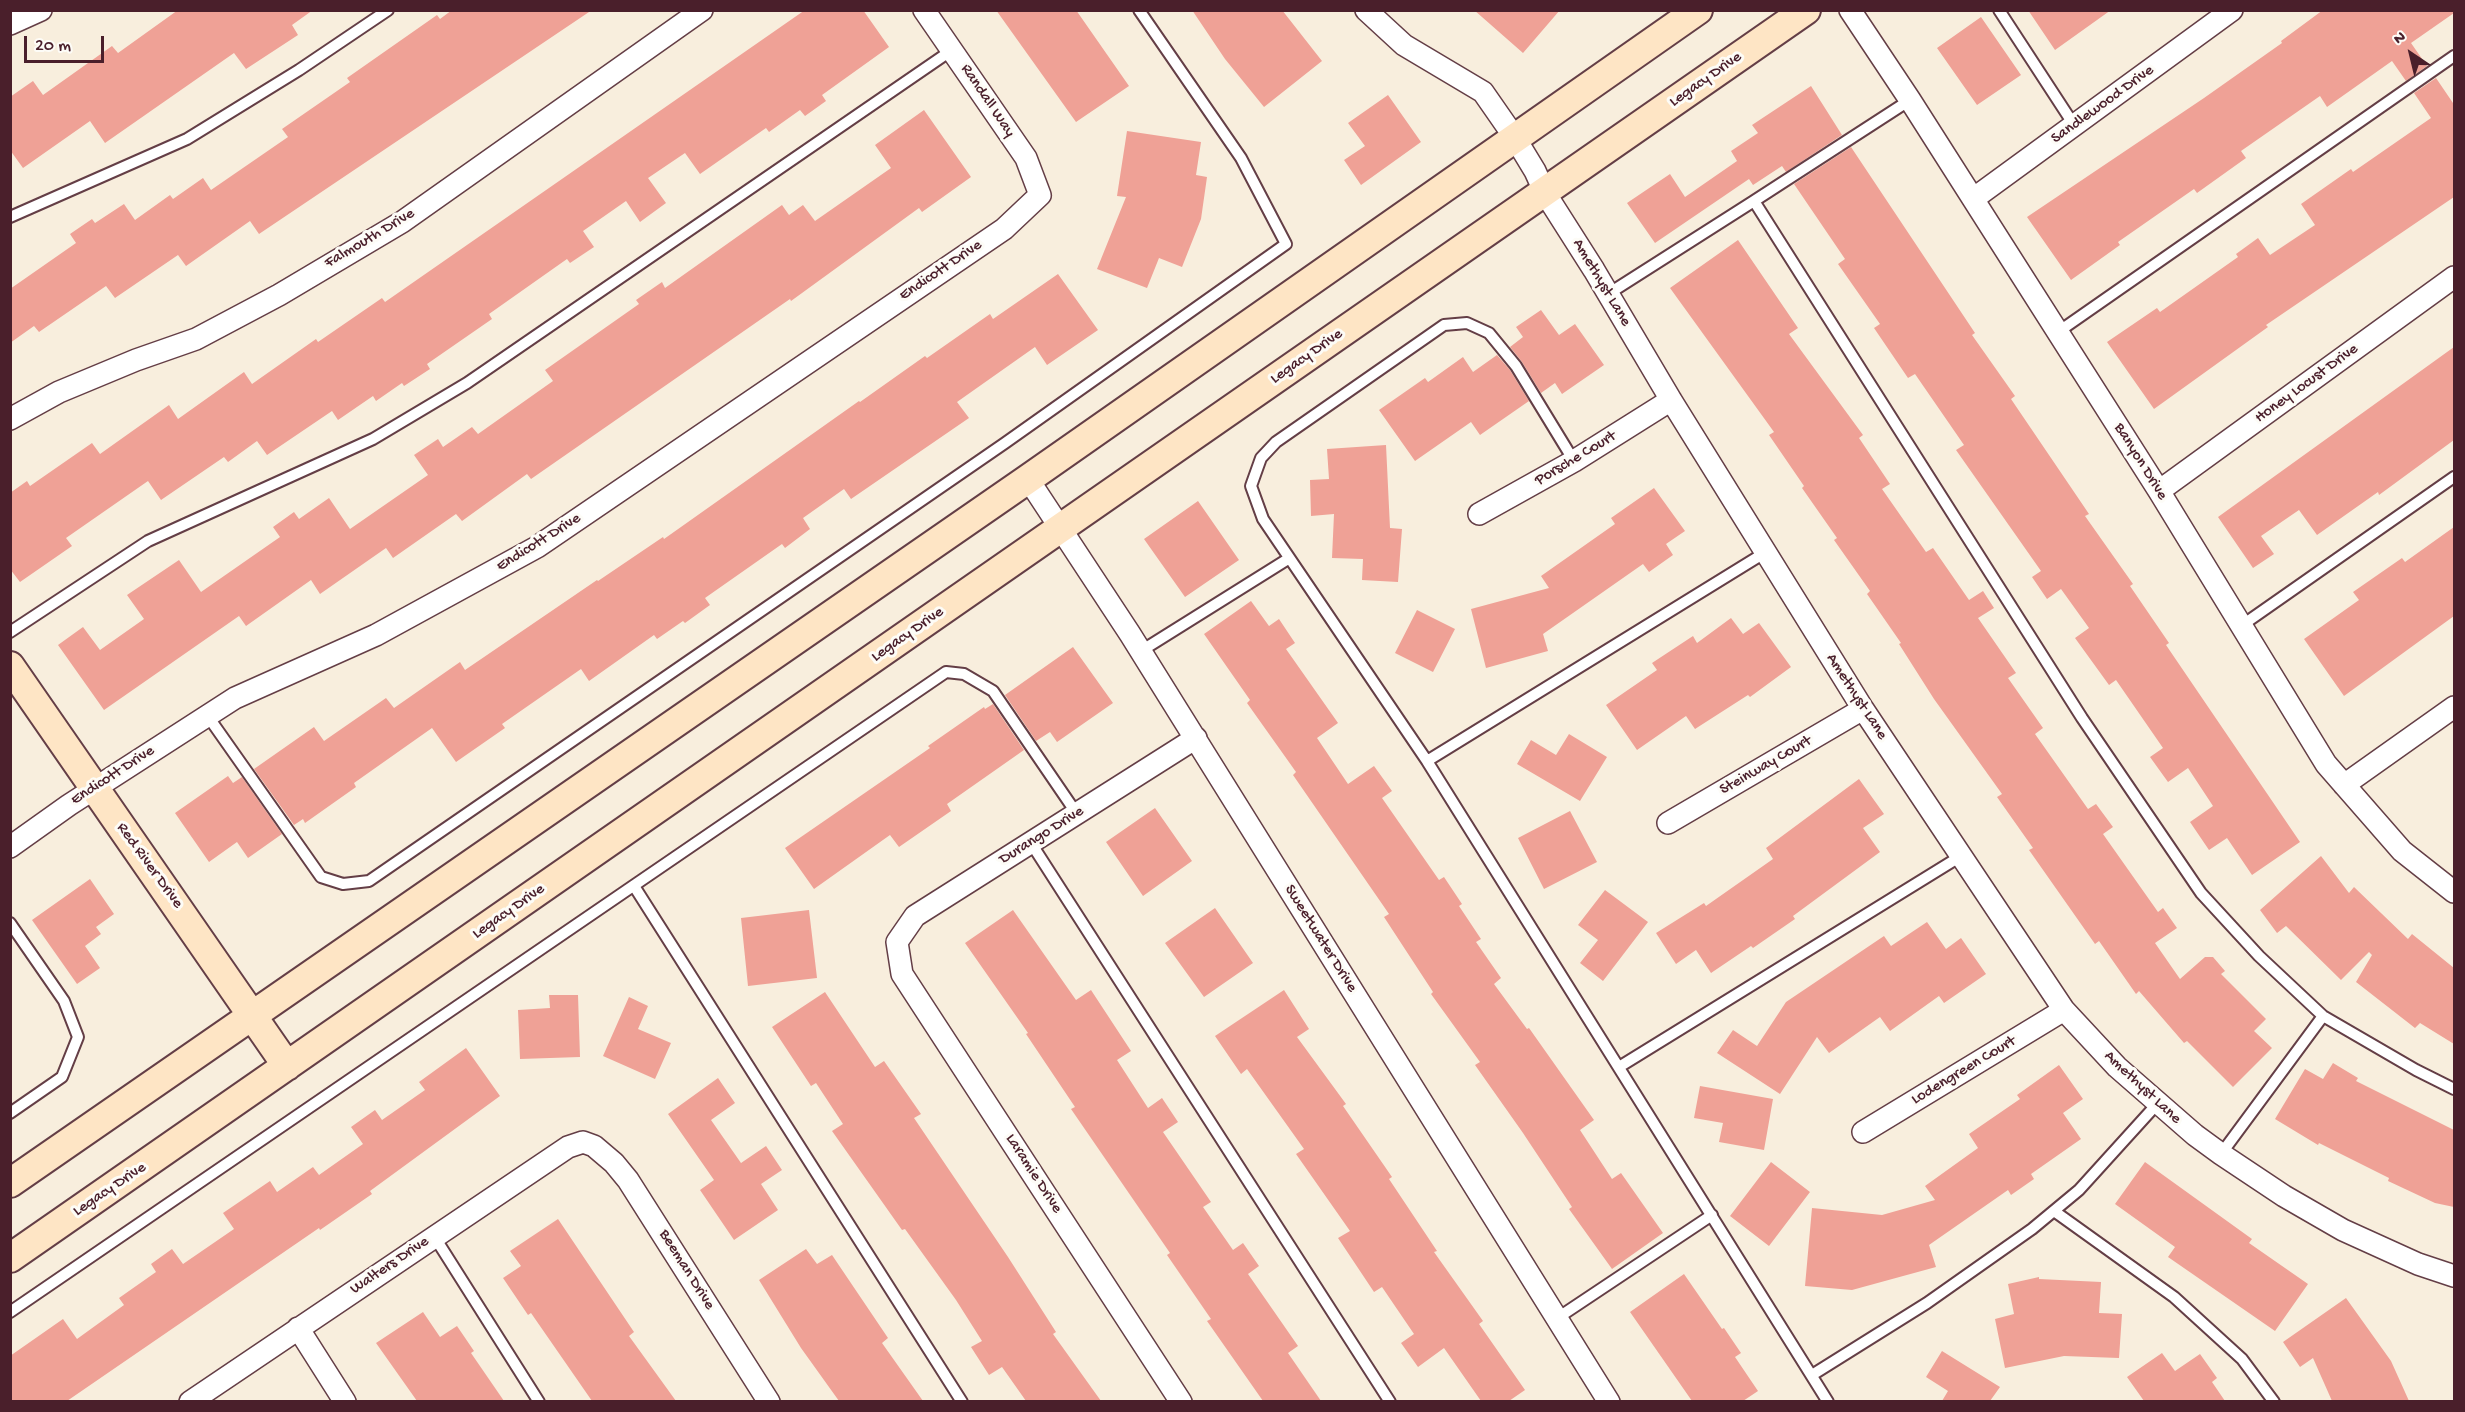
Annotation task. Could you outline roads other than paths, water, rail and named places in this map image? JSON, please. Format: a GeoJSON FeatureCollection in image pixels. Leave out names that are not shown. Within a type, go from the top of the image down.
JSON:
{"type":"FeatureCollection","features":[{"type":"Feature","properties":{"kind":"main road"},"geometry":{"type":"LineString","coordinates":[[10,1183],[1028,479],[1698,10]]}},
{"type":"Feature","properties":{"kind":"main road","name":"Legacy Drive"},"geometry":{"type":"LineString","coordinates":[[10,1258],[1806,10]]}},
{"type":"Feature","properties":{"kind":"main road","name":"Red River Drive"},"geometry":{"type":"LineString","coordinates":[[10,666],[287,1066]]}},
{"type":"Feature","properties":{"kind":"street"},"geometry":{"type":"LineString","coordinates":[[10,24],[41,10]]}},
{"type":"Feature","properties":{"kind":"street","name":"Falmouth Drive"},"geometry":{"type":"LineString","coordinates":[[10,419],[68,388],[136,360],[196,339],[279,295],[402,222],[702,10]]}},
{"type":"Feature","properties":{"kind":"street","name":"Randall Way"},"geometry":{"type":"LineString","coordinates":[[924,10],[1026,158],[1040,195]]}},
{"type":"Feature","properties":{"kind":"street","name":"Amethyst Lane"},"geometry":{"type":"LineString","coordinates":[[1366,10],[1404,45],[1482,92],[1515,138],[1545,193],[1671,400],[1863,709],[2064,1010],[2117,1067],[2157,1104],[2221,1154],[2284,1196],[2343,1230],[2418,1264],[2454,1276]]}},
{"type":"Feature","properties":{"kind":"street","name":"Banyon Drive"},"geometry":{"type":"LineString","coordinates":[[1850,10],[1910,100],[2159,491],[2326,764],[2402,851],[2454,892]]}},
{"type":"Feature","properties":{"kind":"street","name":"Sandlewood Drive"},"geometry":{"type":"LineString","coordinates":[[1973,199],[2232,10]]}},
{"type":"Feature","properties":{"kind":"street","name":"Endicott Drive"},"geometry":{"type":"LineString","coordinates":[[10,847],[207,714],[235,698],[376,635],[537,548],[1004,229],[1040,195]]}},
{"type":"Feature","properties":{"kind":"street","name":"Honey Locust Drive"},"geometry":{"type":"LineString","coordinates":[[2159,491],[2454,277]]}},
{"type":"Feature","properties":{"kind":"street","name":"Porsche Court"},"geometry":{"type":"LineString","coordinates":[[1479,514],[1574,461],[1671,400]]}},
{"type":"Feature","properties":{"kind":"street","name":"Sweetwater Drive"},"geometry":{"type":"LineString","coordinates":[[1028,479],[1196,738],[1609,1401]]}},
{"type":"Feature","properties":{"kind":"street"},"geometry":{"type":"LineString","coordinates":[[2344,785],[2454,707]]}},
{"type":"Feature","properties":{"kind":"street","name":"Steinway Court"},"geometry":{"type":"LineString","coordinates":[[1668,823],[1863,709]]}},
{"type":"Feature","properties":{"kind":"street","name":"Durango Drive"},"geometry":{"type":"LineString","coordinates":[[897,942],[915,916],[1196,738]]}},
{"type":"Feature","properties":{"kind":"street","name":"Laramie Drive"},"geometry":{"type":"LineString","coordinates":[[897,942],[902,974],[1181,1401]]}},
{"type":"Feature","properties":{"kind":"street","name":"Lodengreen Court"},"geometry":{"type":"LineString","coordinates":[[1863,1132],[2064,1010]]}},
{"type":"Feature","properties":{"kind":"street","name":"Walters Drive"},"geometry":{"type":"LineString","coordinates":[[190,1401],[568,1147],[583,1142],[594,1146]]}},
{"type":"Feature","properties":{"kind":"street","name":"Beeman Drive"},"geometry":{"type":"LineString","coordinates":[[594,1146],[614,1163],[628,1180],[768,1401]]}},
{"type":"Feature","properties":{"kind":"street"},"geometry":{"type":"LineString","coordinates":[[298,1328],[345,1401]]}},
{"type":"Feature","properties":{"kind":"lane"},"geometry":{"type":"LineString","coordinates":[[10,217],[187,139],[299,70],[388,10]]}},
{"type":"Feature","properties":{"kind":"lane"},"geometry":{"type":"LineString","coordinates":[[207,714],[321,877],[343,884],[369,881],[1005,443],[1286,244],[1241,158],[1139,10]]}},
{"type":"Feature","properties":{"kind":"lane"},"geometry":{"type":"LineString","coordinates":[[1999,10],[2074,125]]}},
{"type":"Feature","properties":{"kind":"lane"},"geometry":{"type":"LineString","coordinates":[[10,632],[148,542],[374,439],[467,383],[952,50]]}},
{"type":"Feature","properties":{"kind":"lane"},"geometry":{"type":"LineString","coordinates":[[2058,333],[2454,56]]}},
{"type":"Feature","properties":{"kind":"lane"},"geometry":{"type":"LineString","coordinates":[[1608,294],[1910,100]]}},
{"type":"Feature","properties":{"kind":"lane"},"geometry":{"type":"LineString","coordinates":[[1754,201],[2082,718],[2201,893],[2259,956],[2322,1016],[2454,1089]]}},
{"type":"Feature","properties":{"kind":"lane"},"geometry":{"type":"LineString","coordinates":[[1574,461],[1516,366],[1489,333],[1467,323],[1444,325],[1276,442],[1262,458],[1251,486],[1263,519],[1288,559],[1427,761],[1828,1401]]}},
{"type":"Feature","properties":{"kind":"lane"},"geometry":{"type":"LineString","coordinates":[[2241,626],[2454,477]]}},
{"type":"Feature","properties":{"kind":"lane"},"geometry":{"type":"LineString","coordinates":[[1427,761],[1766,552]]}},
{"type":"Feature","properties":{"kind":"lane"},"geometry":{"type":"LineString","coordinates":[[1141,651],[1288,559]]}},
{"type":"Feature","properties":{"kind":"lane"},"geometry":{"type":"LineString","coordinates":[[10,1312],[946,672],[964,674],[993,691],[1077,814]]}},
{"type":"Feature","properties":{"kind":"lane"},"geometry":{"type":"LineString","coordinates":[[1031,843],[1390,1401]]}},
{"type":"Feature","properties":{"kind":"lane"},"geometry":{"type":"LineString","coordinates":[[1619,1067],[1961,856]]}},
{"type":"Feature","properties":{"kind":"lane"},"geometry":{"type":"LineString","coordinates":[[633,886],[962,1401]]}},
{"type":"Feature","properties":{"kind":"lane"},"geometry":{"type":"LineString","coordinates":[[10,923],[64,1001],[78,1037],[62,1077],[10,1113]]}},
{"type":"Feature","properties":{"kind":"lane"},"geometry":{"type":"LineString","coordinates":[[2221,1154],[2322,1016]]}},
{"type":"Feature","properties":{"kind":"lane"},"geometry":{"type":"LineString","coordinates":[[1812,1375],[1927,1303],[2032,1229],[2079,1190],[2157,1104]]}},
{"type":"Feature","properties":{"kind":"lane"},"geometry":{"type":"LineString","coordinates":[[2054,1211],[2174,1297],[2242,1359],[2274,1401]]}},
{"type":"Feature","properties":{"kind":"lane"},"geometry":{"type":"LineString","coordinates":[[1556,1319],[1712,1215]]}},
{"type":"Feature","properties":{"kind":"lane"},"geometry":{"type":"LineString","coordinates":[[434,1236],[539,1401]]}}]}
